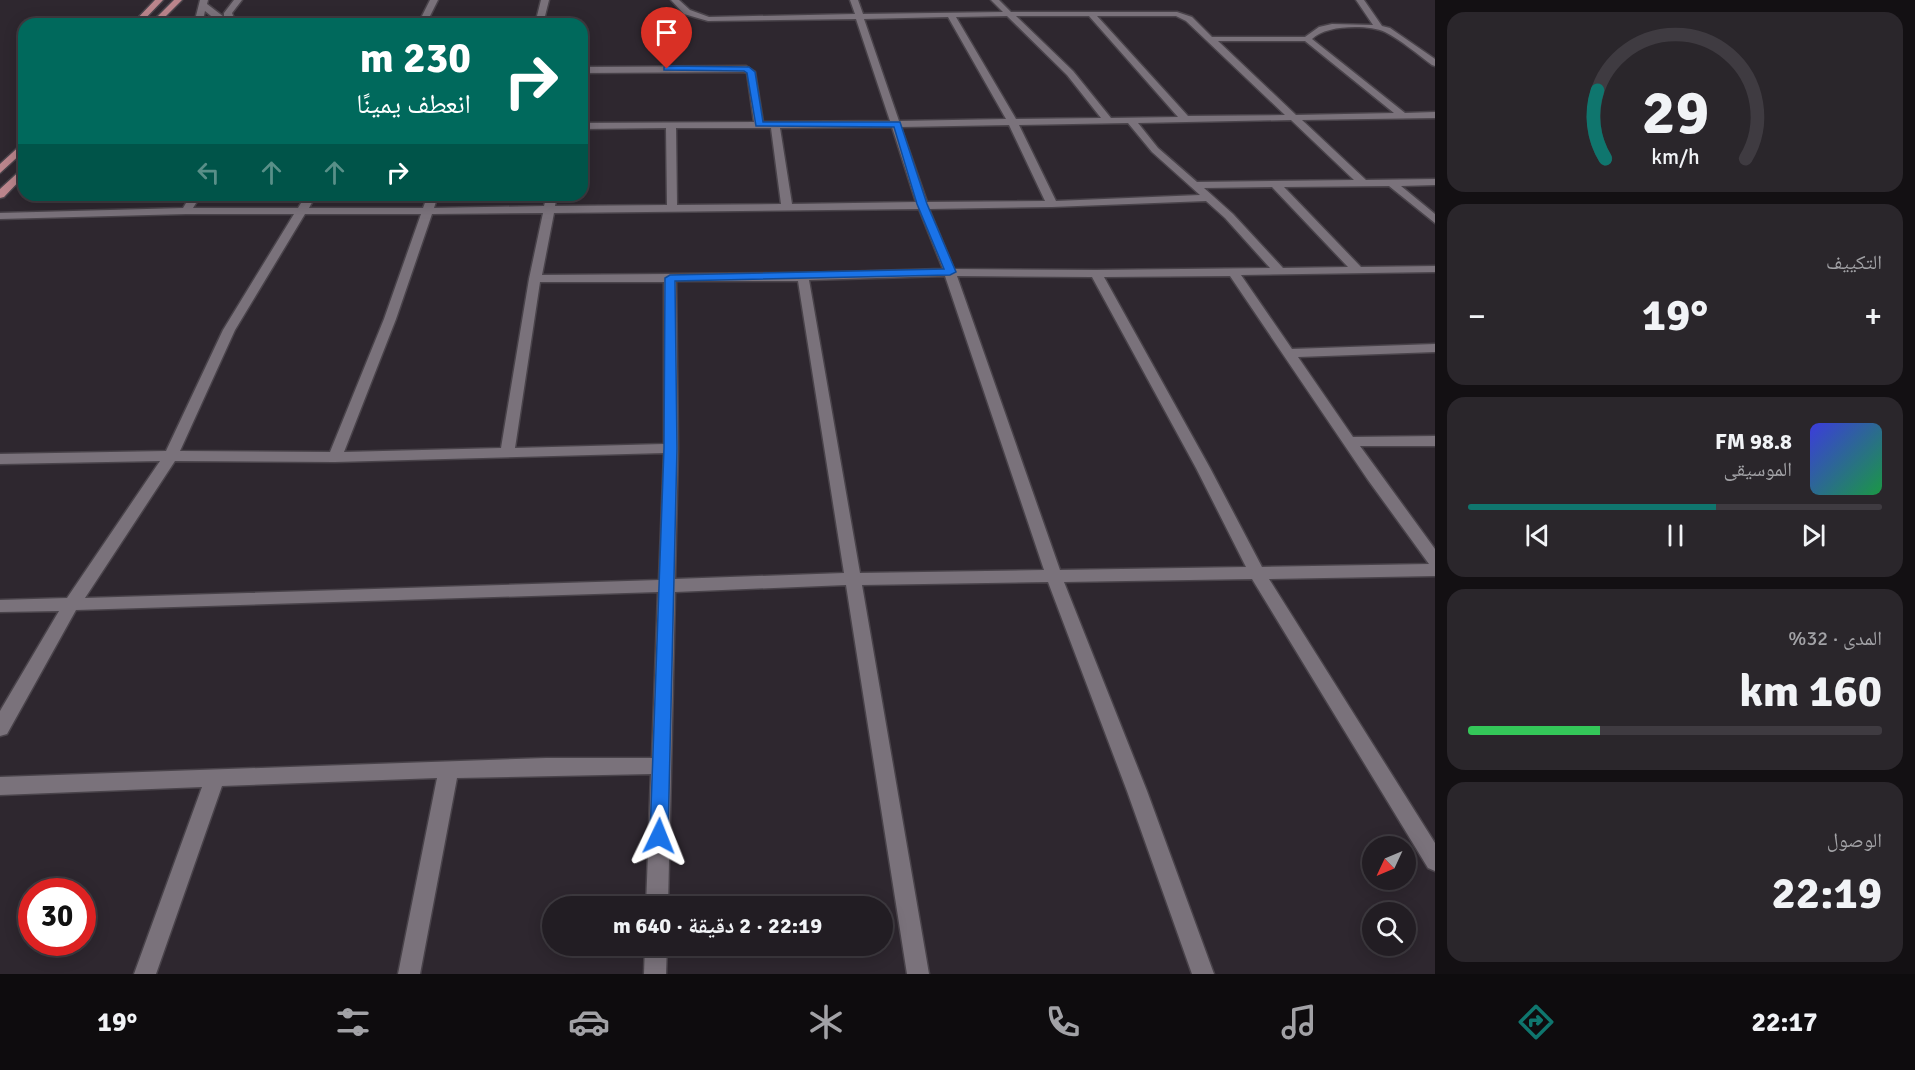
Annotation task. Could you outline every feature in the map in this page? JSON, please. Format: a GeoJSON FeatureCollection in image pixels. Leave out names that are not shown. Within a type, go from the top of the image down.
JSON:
{"type":"FeatureCollection","features":[{"type":"Feature","properties":{"kind":"main road"},"geometry":{"type":"LineString","coordinates":[[142,18],[159,0]]}},
{"type":"Feature","properties":{"kind":"main road"},"geometry":{"type":"LineString","coordinates":[[160,18],[178,0]]}},
{"type":"Feature","properties":{"kind":"main road"},"geometry":{"type":"LineString","coordinates":[[0,170],[18,151]]}},
{"type":"Feature","properties":{"kind":"main road"},"geometry":{"type":"LineString","coordinates":[[0,195],[18,176]]}},
{"type":"Feature","properties":{"kind":"street"},"geometry":{"type":"LineString","coordinates":[[229,18],[228,13],[238,0]]}},
{"type":"Feature","properties":{"kind":"street"},"geometry":{"type":"LineString","coordinates":[[425,18],[434,0]]}},
{"type":"Feature","properties":{"kind":"street"},"geometry":{"type":"LineString","coordinates":[[540,18],[545,0]]}},
{"type":"Feature","properties":{"kind":"street"},"geometry":{"type":"LineString","coordinates":[[675,0],[687,12],[708,19],[1090,13],[1177,14],[1189,18],[1363,183]]}},
{"type":"Feature","properties":{"kind":"street"},"geometry":{"type":"LineString","coordinates":[[854,0],[922,204],[950,272],[1053,576],[1137,791],[1203,974]]}},
{"type":"Feature","properties":{"kind":"street"},"geometry":{"type":"LineString","coordinates":[[995,0],[1070,73],[1108,120]]}},
{"type":"Feature","properties":{"kind":"street"},"geometry":{"type":"LineString","coordinates":[[1360,0],[1379,28]]}},
{"type":"Feature","properties":{"kind":"street"},"geometry":{"type":"LineString","coordinates":[[200,18],[204,3],[219,18]]}},
{"type":"Feature","properties":{"kind":"street"},"geometry":{"type":"LineString","coordinates":[[1090,13],[1185,119]]}},
{"type":"Feature","properties":{"kind":"street"},"geometry":{"type":"LineString","coordinates":[[951,15],[1012,121],[1052,204]]}},
{"type":"Feature","properties":{"kind":"street"},"geometry":{"type":"LineString","coordinates":[[1306,39],[1318,28],[1379,28],[1388,30],[1435,63]]}},
{"type":"Feature","properties":{"kind":"street"},"geometry":{"type":"LineString","coordinates":[[1210,39],[1306,39],[1402,115]]}},
{"type":"Feature","properties":{"kind":"street"},"geometry":{"type":"LineString","coordinates":[[588,70],[746,69],[751,72],[759,124]]}},
{"type":"Feature","properties":{"kind":"street"},"geometry":{"type":"LineString","coordinates":[[588,126],[897,124],[1435,115]]}},
{"type":"Feature","properties":{"kind":"street"},"geometry":{"type":"LineString","coordinates":[[1131,120],[1155,150],[1192,185],[1210,198],[1280,272]]}},
{"type":"Feature","properties":{"kind":"street"},"geometry":{"type":"LineString","coordinates":[[775,124],[787,206]]}},
{"type":"Feature","properties":{"kind":"street"},"geometry":{"type":"LineString","coordinates":[[671,125],[672,209]]}},
{"type":"Feature","properties":{"kind":"street"},"geometry":{"type":"LineString","coordinates":[[1192,185],[1435,182]]}},
{"type":"Feature","properties":{"kind":"street"},"geometry":{"type":"LineString","coordinates":[[1274,183],[1359,271]]}},
{"type":"Feature","properties":{"kind":"street"},"geometry":{"type":"LineString","coordinates":[[1392,183],[1435,220]]}},
{"type":"Feature","properties":{"kind":"street"},"geometry":{"type":"LineString","coordinates":[[0,216],[186,211],[427,211],[1052,204],[1210,198]]}},
{"type":"Feature","properties":{"kind":"street"},"geometry":{"type":"LineString","coordinates":[[186,211],[192,201]]}},
{"type":"Feature","properties":{"kind":"street"},"geometry":{"type":"LineString","coordinates":[[0,728],[72,605],[171,456],[229,330],[308,201]]}},
{"type":"Feature","properties":{"kind":"street"},"geometry":{"type":"LineString","coordinates":[[335,457],[390,319],[431,201]]}},
{"type":"Feature","properties":{"kind":"street"},"geometry":{"type":"LineString","coordinates":[[507,453],[535,279],[551,201]]}},
{"type":"Feature","properties":{"kind":"street"},"geometry":{"type":"LineString","coordinates":[[535,279],[803,277],[950,272],[1096,274],[1435,269]]}},
{"type":"Feature","properties":{"kind":"street"},"geometry":{"type":"LineString","coordinates":[[1233,273],[1349,442],[1435,561]]}},
{"type":"Feature","properties":{"kind":"street"},"geometry":{"type":"LineString","coordinates":[[1096,274],[1203,468],[1257,573],[1435,861]]}},
{"type":"Feature","properties":{"kind":"street"},"geometry":{"type":"LineString","coordinates":[[803,277],[851,579],[918,974]]}},
{"type":"Feature","properties":{"kind":"street"},"geometry":{"type":"LineString","coordinates":[[657,896],[671,448],[670,278]]}},
{"type":"Feature","properties":{"kind":"street"},"geometry":{"type":"LineString","coordinates":[[1288,352],[1435,348]]}},
{"type":"Feature","properties":{"kind":"street"},"geometry":{"type":"LineString","coordinates":[[1349,442],[1435,441]]}},
{"type":"Feature","properties":{"kind":"street"},"geometry":{"type":"LineString","coordinates":[[0,459],[171,456],[335,457],[671,448]]}},
{"type":"Feature","properties":{"kind":"street"},"geometry":{"type":"LineString","coordinates":[[0,606],[386,596],[851,579],[1435,570]]}},
{"type":"Feature","properties":{"kind":"street"},"geometry":{"type":"LineString","coordinates":[[0,786],[449,769],[661,765]]}},
{"type":"Feature","properties":{"kind":"street"},"geometry":{"type":"LineString","coordinates":[[409,974],[449,769]]}},
{"type":"Feature","properties":{"kind":"street"},"geometry":{"type":"LineString","coordinates":[[146,974],[215,779]]}},
{"type":"Feature","properties":{"kind":"street"},"geometry":{"type":"LineString","coordinates":[[655,974],[656,956]]}},
{"type":"Feature","properties":{"kind":"route"},"geometry":{"type":"LineString","coordinates":[[659,836],[671,448],[670,278],[803,277],[950,272],[922,204],[897,124],[759,124],[751,72],[746,69],[738,67],[667,69]]}}]}
